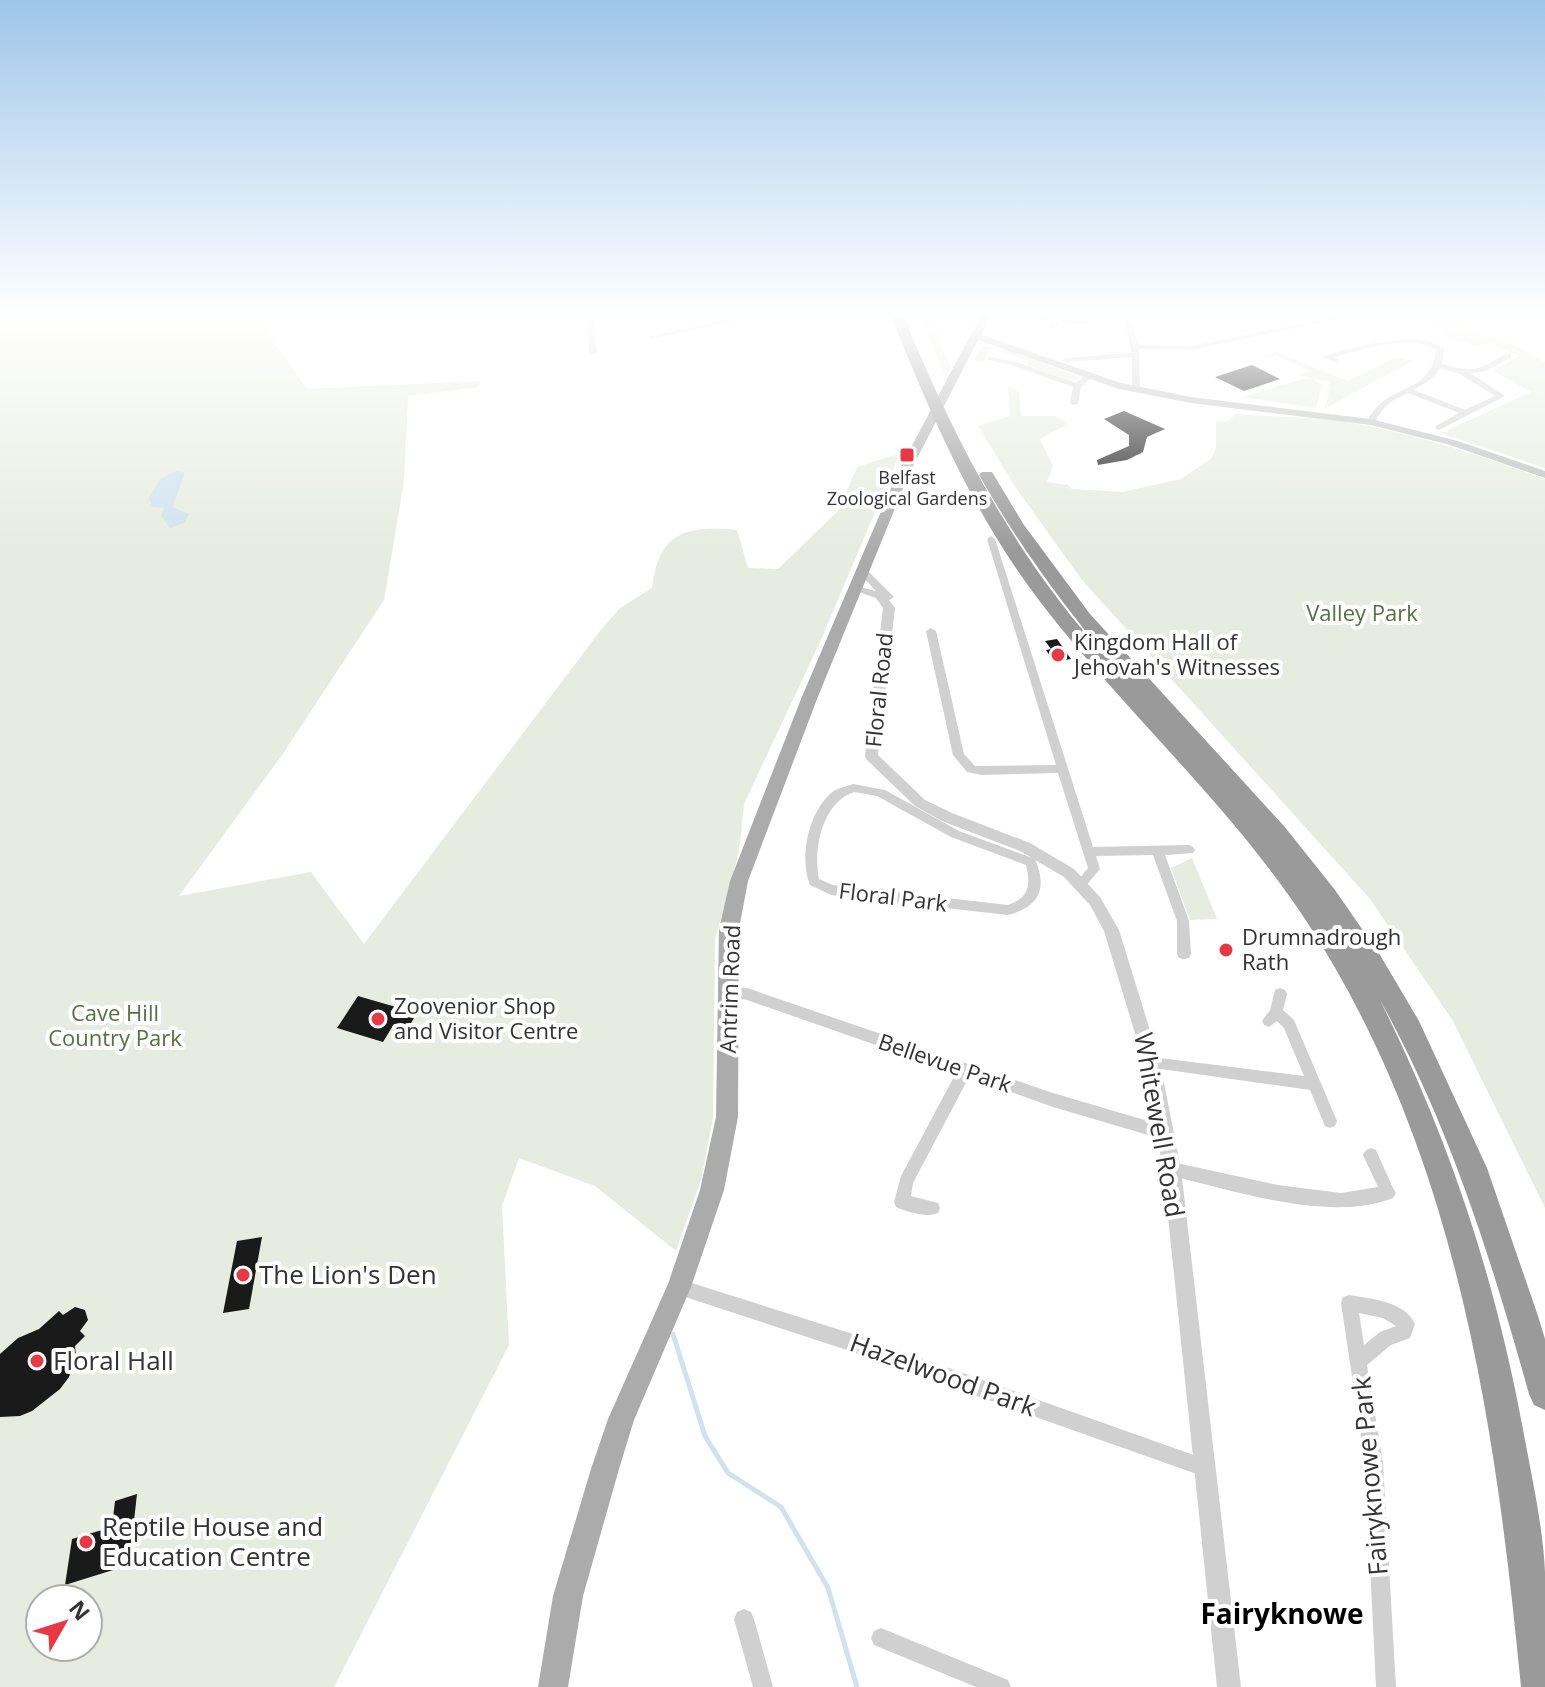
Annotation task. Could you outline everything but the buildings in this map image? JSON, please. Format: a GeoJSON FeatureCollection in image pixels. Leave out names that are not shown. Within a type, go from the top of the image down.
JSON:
{"type":"FeatureCollection","features":[{"type":"Feature","properties":{"kind":"highway"},"geometry":{"type":"LineString","coordinates":[[933,394],[965,465],[1027,573],[1075,633],[1274,859],[1348,966],[1405,1072],[1433,1138],[1498,1373],[1527,1557],[1540,1687]]}},
{"type":"Feature","properties":{"kind":"highway"},"geometry":{"type":"LineString","coordinates":[[949,394],[998,497],[1046,572],[1303,866],[1349,926],[1408,1022],[1474,1165],[1501,1237],[1545,1394]]}},
{"type":"Feature","properties":{"kind":"main road","name":"Antrim Road"},"geometry":{"type":"LineString","coordinates":[[553,1687],[568,1596],[605,1469],[621,1419],[679,1287],[712,1190],[725,1129],[729,929],[739,881],[809,699],[903,474],[947,394]]}},
{"type":"Feature","properties":{"kind":"main road"},"geometry":{"type":"LineString","coordinates":[[1157,394],[1204,402],[1372,419],[1454,443],[1545,475]]}},
{"type":"Feature","properties":{"kind":"street"},"geometry":{"type":"LineString","coordinates":[[1074,403],[1076,394]]}},
{"type":"Feature","properties":{"kind":"street"},"geometry":{"type":"LineString","coordinates":[[1372,419],[1382,404],[1403,394]]}},
{"type":"Feature","properties":{"kind":"street"},"geometry":{"type":"LineString","coordinates":[[1416,394],[1465,413]]}},
{"type":"Feature","properties":{"kind":"street"},"geometry":{"type":"LineString","coordinates":[[1439,428],[1501,396],[1497,394]]}},
{"type":"Feature","properties":{"kind":"street"},"geometry":{"type":"LineString","coordinates":[[991,539],[1094,869],[1081,884]]}},
{"type":"Feature","properties":{"kind":"street","name":"Floral Road"},"geometry":{"type":"LineString","coordinates":[[859,580],[888,601],[869,753],[888,776],[920,803],[982,838],[1046,858],[1081,884]]}},
{"type":"Feature","properties":{"kind":"street"},"geometry":{"type":"LineString","coordinates":[[1008,592],[1023,592]]}},
{"type":"Feature","properties":{"kind":"street"},"geometry":{"type":"LineString","coordinates":[[931,631],[959,755],[965,763],[982,771],[1061,769]]}},
{"type":"Feature","properties":{"kind":"street","name":"Floral Park"},"geometry":{"type":"LineString","coordinates":[[853,788],[875,789],[889,794],[930,821],[982,838],[1031,862],[1037,879],[1033,898],[1024,907],[1008,910],[831,890],[814,882],[809,869],[824,812],[835,796],[853,788]]}},
{"type":"Feature","properties":{"kind":"street"},"geometry":{"type":"LineString","coordinates":[[1089,852],[1189,850]]}},
{"type":"Feature","properties":{"kind":"street"},"geometry":{"type":"LineString","coordinates":[[1157,851],[1183,921],[1184,954]]}},
{"type":"Feature","properties":{"kind":"street","name":"Whitewell Road"},"geometry":{"type":"LineString","coordinates":[[1081,884],[1111,930],[1152,1063],[1172,1169],[1229,1687]]}},
{"type":"Feature","properties":{"kind":"street","name":"Bellevue Park"},"geometry":{"type":"LineString","coordinates":[[727,992],[747,994],[965,1070],[1165,1133]]}},
{"type":"Feature","properties":{"kind":"street"},"geometry":{"type":"LineString","coordinates":[[1280,994],[1273,1017],[1289,1024],[1330,1121]]}},
{"type":"Feature","properties":{"kind":"street"},"geometry":{"type":"LineString","coordinates":[[1152,1063],[1314,1084]]}},
{"type":"Feature","properties":{"kind":"street"},"geometry":{"type":"LineString","coordinates":[[932,1208],[902,1202],[906,1181],[965,1070]]}},
{"type":"Feature","properties":{"kind":"street"},"geometry":{"type":"LineString","coordinates":[[1172,1169],[1278,1193],[1341,1201],[1388,1193],[1371,1155]]}},
{"type":"Feature","properties":{"kind":"street","name":"Hazelwood Park"},"geometry":{"type":"LineString","coordinates":[[679,1287],[853,1343],[1205,1468]]}},
{"type":"Feature","properties":{"kind":"street","name":"Fairyknowe Park"},"geometry":{"type":"LineString","coordinates":[[1359,1361],[1374,1463],[1386,1687]]}},
{"type":"Feature","properties":{"kind":"street"},"geometry":{"type":"LineString","coordinates":[[744,1619],[763,1687]]}},
{"type":"Feature","properties":{"kind":"street"},"geometry":{"type":"LineString","coordinates":[[881,1638],[1001,1687]]}},
{"type":"Feature","properties":{"kind":"green space","name":"Cave Hill Country Park"},"geometry":{"type":"Polygon","coordinates":[[[0,394],[426,394],[408,396],[404,481],[384,600],[282,755],[179,896],[311,872],[364,944],[600,631],[620,608],[652,588],[661,555],[668,544],[689,531],[737,530],[748,568],[778,569],[838,511],[857,467],[900,453],[820,642],[744,804],[739,852],[715,940],[713,1118],[701,1180],[676,1251],[595,1186],[519,1158],[502,1206],[509,1345],[334,1687],[0,1687],[0,394]]]}},
{"type":"Feature","properties":{"kind":"green space","name":"Valley Park"},"geometry":{"type":"Polygon","coordinates":[[[1008,394],[1019,394],[1021,416],[1056,416],[1068,424],[1040,439],[1053,466],[1047,482],[1068,485],[1072,489],[1122,492],[1181,479],[1211,459],[1216,448],[1216,421],[1226,422],[1236,414],[1313,418],[1365,425],[1444,445],[1545,479],[1545,1208],[1453,1021],[1370,899],[1082,580],[1016,488],[978,426],[1010,416],[1008,394]]]}},
{"type":"Feature","properties":{"kind":"green space"},"geometry":{"type":"Polygon","coordinates":[[[1253,394],[1320,394],[1316,408],[1242,397],[1253,394]]]}},
{"type":"Feature","properties":{"kind":"green space"},"geometry":{"type":"Polygon","coordinates":[[[1329,394],[1352,394],[1324,409],[1329,394]]]}},
{"type":"Feature","properties":{"kind":"green space"},"geometry":{"type":"Polygon","coordinates":[[[1527,394],[1545,394],[1545,468],[1441,433],[1527,394]]]}},
{"type":"Feature","properties":{"kind":"green space"},"geometry":{"type":"Polygon","coordinates":[[[1192,858],[1217,919],[1190,920],[1171,868],[1192,858]]]}},
{"type":"Feature","properties":{"kind":"water"},"geometry":{"type":"Polygon","coordinates":[[[176,471],[185,473],[172,507],[189,514],[184,523],[170,528],[161,516],[164,508],[152,507],[149,498],[160,479],[176,471]]]}},
{"type":"Feature","properties":{"kind":"waterway"},"geometry":{"type":"LineString","coordinates":[[673,1334],[705,1436],[728,1473],[781,1507],[828,1588],[857,1687]]}},
{"type":"Feature","properties":{"kind":"place","name":"Belfast Zoological Gardens"},"geometry":{"type":"Point","coordinates":[907,455]}},
{"type":"Feature","properties":{"kind":"place","name":"Kingdom Hall of Jehovah's Witnesses"},"geometry":{"type":"Point","coordinates":[1058,655]}},
{"type":"Feature","properties":{"kind":"place","name":"Drumnadrough Rath"},"geometry":{"type":"Point","coordinates":[1226,950]}},
{"type":"Feature","properties":{"kind":"place","name":"Zoovenior Shop and Visitor Centre"},"geometry":{"type":"Point","coordinates":[378,1019]}},
{"type":"Feature","properties":{"kind":"place","name":"The Lion's Den"},"geometry":{"type":"Point","coordinates":[243,1275]}},
{"type":"Feature","properties":{"kind":"place","name":"Floral Hall"},"geometry":{"type":"Point","coordinates":[37,1361]}},
{"type":"Feature","properties":{"kind":"place","name":"Reptile House and Education Centre"},"geometry":{"type":"Point","coordinates":[86,1542]}},
{"type":"Feature","properties":{"kind":"district","name":"Fairyknowe"},"geometry":{"type":"Point","coordinates":[1282,1614]}}]}
